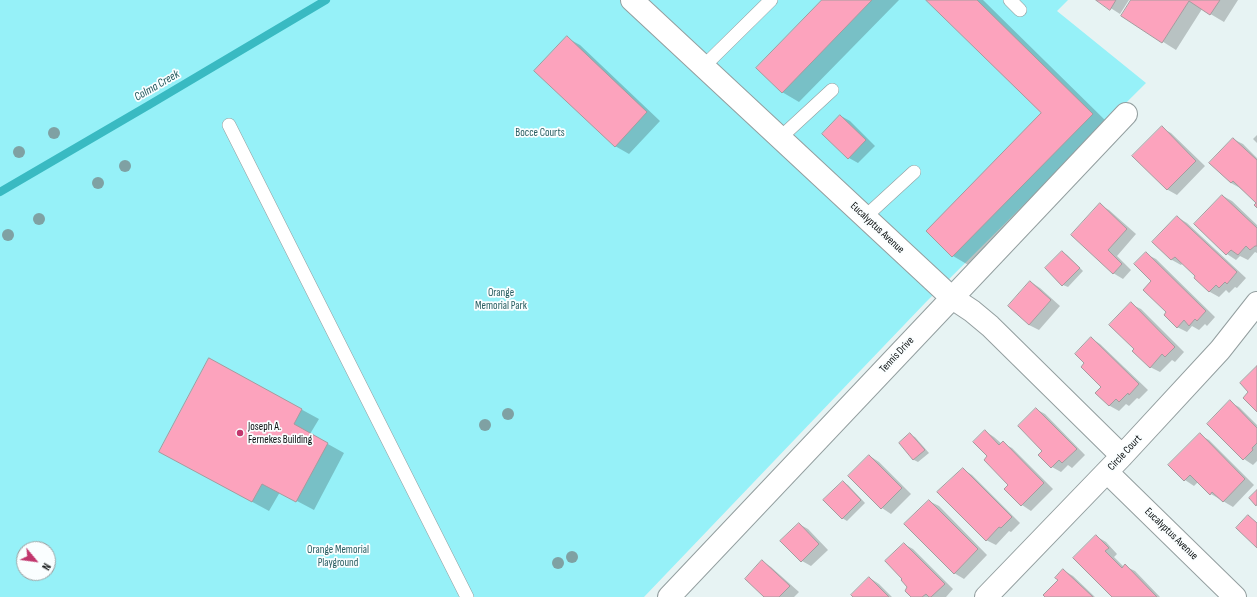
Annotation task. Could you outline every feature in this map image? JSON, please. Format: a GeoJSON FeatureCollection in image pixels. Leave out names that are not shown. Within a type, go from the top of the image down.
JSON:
{"type":"FeatureCollection","features":[{"type":"Feature","properties":{"kind":"street","name":"Eucalyptus Avenue"},"geometry":{"type":"LineString","coordinates":[[632,0],[951,297],[972,311],[990,326],[1122,456]]}},
{"type":"Feature","properties":{"kind":"street","name":"Tennis Drive"},"geometry":{"type":"LineString","coordinates":[[669,597],[951,297],[1126,114]]}},
{"type":"Feature","properties":{"kind":"street","name":"Circle Court"},"geometry":{"type":"LineString","coordinates":[[986,597],[1107,472],[1220,350],[1257,303]]}},
{"type":"Feature","properties":{"kind":"street","name":"Eucalyptus Avenue"},"geometry":{"type":"LineString","coordinates":[[1107,472],[1235,597]]}},
{"type":"Feature","properties":{"kind":"lane"},"geometry":{"type":"LineString","coordinates":[[703,67],[771,0]]}},
{"type":"Feature","properties":{"kind":"lane"},"geometry":{"type":"LineString","coordinates":[[1010,0],[1020,10]]}},
{"type":"Feature","properties":{"kind":"lane"},"geometry":{"type":"LineString","coordinates":[[780,138],[832,90]]}},
{"type":"Feature","properties":{"kind":"lane"},"geometry":{"type":"LineString","coordinates":[[229,125],[467,597]]}},
{"type":"Feature","properties":{"kind":"lane"},"geometry":{"type":"LineString","coordinates":[[865,217],[914,172]]}},
{"type":"Feature","properties":{"kind":"green space","name":"Orange Memorial Park"},"geometry":{"type":"Polygon","coordinates":[[[0,0],[1068,0],[1057,11],[1146,83],[926,302],[644,597],[0,597],[0,0]]]}},
{"type":"Feature","properties":{"kind":"building"},"geometry":{"type":"Polygon","coordinates":[[[822,0],[872,0],[782,93],[756,68],[822,0]]]}},
{"type":"Feature","properties":{"kind":"building"},"geometry":{"type":"Polygon","coordinates":[[[926,0],[977,0],[1093,114],[952,257],[926,231],[1041,113],[926,0]]]}},
{"type":"Feature","properties":{"kind":"building"},"geometry":{"type":"Polygon","coordinates":[[[1096,0],[1116,0],[1110,10],[1096,0]]]}},
{"type":"Feature","properties":{"kind":"building"},"geometry":{"type":"Polygon","coordinates":[[[1131,0],[1220,0],[1210,15],[1189,1],[1162,43],[1121,16],[1131,0]]]}},
{"type":"Feature","properties":{"kind":"building"},"geometry":{"type":"Polygon","coordinates":[[[567,36],[647,112],[615,147],[534,71],[567,36]]]}},
{"type":"Feature","properties":{"kind":"building"},"geometry":{"type":"Polygon","coordinates":[[[840,115],[866,140],[848,159],[822,134],[840,115]]]}},
{"type":"Feature","properties":{"kind":"building"},"geometry":{"type":"Polygon","coordinates":[[[1162,126],[1196,161],[1167,190],[1132,156],[1162,126]]]}},
{"type":"Feature","properties":{"kind":"building"},"geometry":{"type":"Polygon","coordinates":[[[1233,138],[1257,160],[1257,208],[1254,205],[1256,203],[1233,181],[1231,183],[1209,163],[1233,138]]]}},
{"type":"Feature","properties":{"kind":"building"},"geometry":{"type":"Polygon","coordinates":[[[1222,195],[1257,228],[1257,246],[1250,250],[1246,246],[1238,255],[1231,250],[1226,255],[1194,224],[1222,195]]]}},
{"type":"Feature","properties":{"kind":"building"},"geometry":{"type":"Polygon","coordinates":[[[1100,203],[1127,229],[1108,250],[1122,264],[1113,274],[1071,235],[1100,203]]]}},
{"type":"Feature","properties":{"kind":"building"},"geometry":{"type":"Polygon","coordinates":[[[1177,216],[1237,272],[1227,284],[1225,282],[1219,288],[1216,285],[1209,292],[1175,257],[1171,260],[1152,242],[1177,216]]]}},
{"type":"Feature","properties":{"kind":"building"},"geometry":{"type":"Polygon","coordinates":[[[1062,251],[1080,268],[1062,286],[1045,268],[1062,251]]]}},
{"type":"Feature","properties":{"kind":"building"},"geometry":{"type":"Polygon","coordinates":[[[1146,252],[1206,311],[1197,321],[1195,319],[1189,326],[1184,320],[1177,328],[1164,315],[1166,312],[1143,290],[1151,281],[1134,264],[1146,252]]]}},
{"type":"Feature","properties":{"kind":"building"},"geometry":{"type":"Polygon","coordinates":[[[1030,281],[1051,300],[1029,325],[1008,306],[1030,281]]]}},
{"type":"Feature","properties":{"kind":"building"},"geometry":{"type":"Polygon","coordinates":[[[1131,302],[1175,347],[1165,357],[1162,354],[1150,368],[1132,351],[1134,349],[1109,325],[1131,302]]]}},
{"type":"Feature","properties":{"kind":"building"},"geometry":{"type":"Polygon","coordinates":[[[1091,337],[1139,384],[1129,395],[1128,393],[1119,402],[1116,399],[1109,406],[1095,393],[1101,387],[1081,367],[1084,363],[1075,354],[1091,337]]]}},
{"type":"Feature","properties":{"kind":"building","name":"Joseph A. Fernekes Building"},"geometry":{"type":"Polygon","coordinates":[[[209,358],[302,409],[294,424],[328,443],[296,502],[262,484],[252,502],[159,452],[209,358]]]}},
{"type":"Feature","properties":{"kind":"building"},"geometry":{"type":"Polygon","coordinates":[[[1257,366],[1257,412],[1243,398],[1248,392],[1240,383],[1257,366]]]}},
{"type":"Feature","properties":{"kind":"building"},"geometry":{"type":"Polygon","coordinates":[[[1230,400],[1257,428],[1257,443],[1252,448],[1253,450],[1243,460],[1207,424],[1230,400]]]}},
{"type":"Feature","properties":{"kind":"building"},"geometry":{"type":"Polygon","coordinates":[[[1036,408],[1077,449],[1062,463],[1059,460],[1051,468],[1038,455],[1042,451],[1018,426],[1036,408]]]}},
{"type":"Feature","properties":{"kind":"building"},"geometry":{"type":"Polygon","coordinates":[[[985,430],[999,445],[1003,441],[1044,483],[1021,506],[1004,489],[1008,485],[984,460],[987,456],[973,442],[985,430]]]}},
{"type":"Feature","properties":{"kind":"building"},"geometry":{"type":"Polygon","coordinates":[[[910,433],[925,450],[913,460],[899,443],[910,433]]]}},
{"type":"Feature","properties":{"kind":"building"},"geometry":{"type":"Polygon","coordinates":[[[1200,433],[1245,479],[1223,502],[1212,492],[1210,495],[1190,475],[1184,481],[1168,465],[1200,433]]]}},
{"type":"Feature","properties":{"kind":"building"},"geometry":{"type":"Polygon","coordinates":[[[869,455],[902,488],[881,509],[848,476],[869,455]]]}},
{"type":"Feature","properties":{"kind":"building"},"geometry":{"type":"Polygon","coordinates":[[[963,468],[1012,517],[1001,528],[999,527],[986,541],[937,492],[963,468]]]}},
{"type":"Feature","properties":{"kind":"building"},"geometry":{"type":"Polygon","coordinates":[[[843,481],[861,500],[842,519],[823,500],[843,481]]]}},
{"type":"Feature","properties":{"kind":"building"},"geometry":{"type":"Polygon","coordinates":[[[1257,490],[1257,504],[1256,506],[1249,498],[1257,490]]]}},
{"type":"Feature","properties":{"kind":"building"},"geometry":{"type":"Polygon","coordinates":[[[929,500],[978,549],[954,574],[904,524],[929,500]]]}},
{"type":"Feature","properties":{"kind":"building"},"geometry":{"type":"Polygon","coordinates":[[[1248,515],[1257,523],[1257,548],[1236,528],[1248,515]]]}},
{"type":"Feature","properties":{"kind":"building"},"geometry":{"type":"Polygon","coordinates":[[[799,523],[819,544],[801,562],[780,541],[799,523]]]}},
{"type":"Feature","properties":{"kind":"building"},"geometry":{"type":"Polygon","coordinates":[[[1096,535],[1109,548],[1105,551],[1122,568],[1125,564],[1157,597],[1112,597],[1073,558],[1096,535]]]}},
{"type":"Feature","properties":{"kind":"building"},"geometry":{"type":"Polygon","coordinates":[[[904,543],[945,584],[931,597],[926,594],[922,597],[911,597],[905,591],[907,587],[901,580],[902,579],[885,561],[904,543]]]}},
{"type":"Feature","properties":{"kind":"building"},"geometry":{"type":"Polygon","coordinates":[[[762,560],[790,586],[779,597],[764,597],[745,579],[762,560]]]}},
{"type":"Feature","properties":{"kind":"building"},"geometry":{"type":"Polygon","coordinates":[[[1063,569],[1093,597],[1045,597],[1043,595],[1058,580],[1055,578],[1063,569]]]}},
{"type":"Feature","properties":{"kind":"building"},"geometry":{"type":"Polygon","coordinates":[[[869,577],[889,597],[853,597],[851,595],[869,577]]]}},
{"type":"Feature","properties":{"kind":"waterway","name":"Colma Creek"},"geometry":{"type":"LineString","coordinates":[[0,192],[326,0]]}},
{"type":"Feature","properties":{"kind":"place","name":"Joseph A. Fernekes Building"},"geometry":{"type":"Point","coordinates":[240,433]}},
{"type":"Feature","properties":{"kind":"park label","name":"Bocce Courts"},"geometry":{"type":"Point","coordinates":[540,133]}},
{"type":"Feature","properties":{"kind":"park label","name":"Orange Memorial Playground"},"geometry":{"type":"Point","coordinates":[338,556]}}]}
